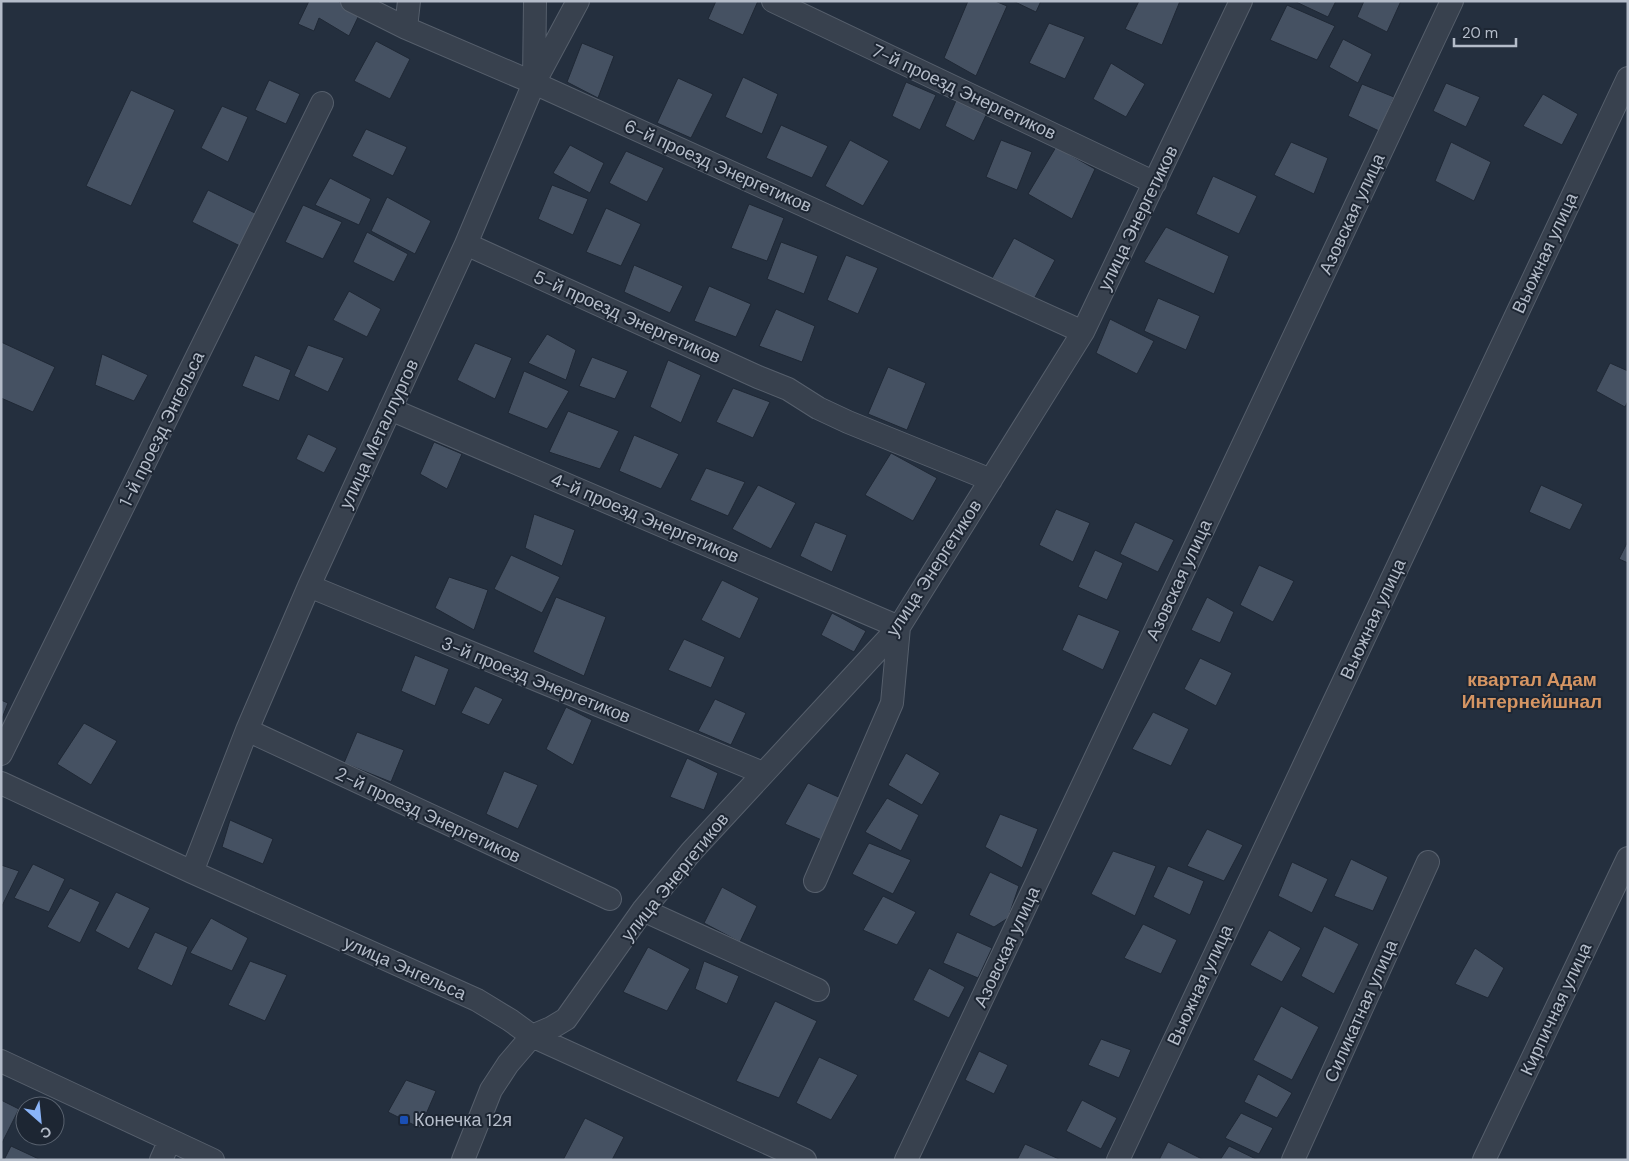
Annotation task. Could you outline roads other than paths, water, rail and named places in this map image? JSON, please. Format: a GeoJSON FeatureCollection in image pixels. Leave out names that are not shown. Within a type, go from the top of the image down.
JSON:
{"type":"FeatureCollection","features":[{"type":"Feature","properties":{"kind":"street","name":"6-й проезд Энергетиков"},"geometry":{"type":"LineString","coordinates":[[352,1],[406,28],[534,83],[1083,332]]}},
{"type":"Feature","properties":{"kind":"street"},"geometry":{"type":"LineString","coordinates":[[406,28],[409,1]]}},
{"type":"Feature","properties":{"kind":"street"},"geometry":{"type":"LineString","coordinates":[[534,83],[535,1]]}},
{"type":"Feature","properties":{"kind":"street","name":"улица Металлургов"},"geometry":{"type":"LineString","coordinates":[[192,872],[247,730],[310,586],[466,244],[534,83],[578,1]]}},
{"type":"Feature","properties":{"kind":"street","name":"7-й проезд Энергетиков"},"geometry":{"type":"LineString","coordinates":[[772,1],[1155,183]]}},
{"type":"Feature","properties":{"kind":"street","name":"Азовская улица"},"geometry":{"type":"LineString","coordinates":[[906,1160],[1452,1]]}},
{"type":"Feature","properties":{"kind":"street","name":"улица Энергетиков"},"geometry":{"type":"LineString","coordinates":[[463,1160],[492,1090],[508,1064],[532,1036],[566,1019],[643,910],[691,852],[900,627],[1083,332],[1240,2]]}},
{"type":"Feature","properties":{"kind":"street","name":"Вьюжная улица"},"geometry":{"type":"LineString","coordinates":[[1118,1160],[1628,78]]}},
{"type":"Feature","properties":{"kind":"street","name":"1-й проезд Энгельса"},"geometry":{"type":"LineString","coordinates":[[1,754],[322,103]]}},
{"type":"Feature","properties":{"kind":"street","name":"5-й проезд Энергетиков"},"geometry":{"type":"LineString","coordinates":[[466,244],[788,389],[818,408],[848,422],[991,480]]}},
{"type":"Feature","properties":{"kind":"street","name":"4-й проезд Энергетиков"},"geometry":{"type":"LineString","coordinates":[[390,409],[900,627]]}},
{"type":"Feature","properties":{"kind":"street","name":"3-й проезд Энергетиков"},"geometry":{"type":"LineString","coordinates":[[310,586],[763,773]]}},
{"type":"Feature","properties":{"kind":"street"},"geometry":{"type":"LineString","coordinates":[[815,881],[892,703],[900,627]]}},
{"type":"Feature","properties":{"kind":"street","name":"2-й проезд Энергетиков"},"geometry":{"type":"LineString","coordinates":[[247,730],[610,899]]}},
{"type":"Feature","properties":{"kind":"street","name":"улица Энгельса"},"geometry":{"type":"LineString","coordinates":[[1,784],[478,1000],[532,1036],[805,1160]]}},
{"type":"Feature","properties":{"kind":"street","name":"Кирпичная улица"},"geometry":{"type":"LineString","coordinates":[[1484,1160],[1628,858]]}},
{"type":"Feature","properties":{"kind":"street","name":"Силикатная улица"},"geometry":{"type":"LineString","coordinates":[[1293,1160],[1428,862]]}},
{"type":"Feature","properties":{"kind":"street"},"geometry":{"type":"LineString","coordinates":[[643,910],[818,990]]}},
{"type":"Feature","properties":{"kind":"street"},"geometry":{"type":"LineString","coordinates":[[1,1061],[165,1150],[213,1160]]}},
{"type":"Feature","properties":{"kind":"place","name":"Конечка 12я"},"geometry":{"type":"Point","coordinates":[404,1120]}},
{"type":"Feature","properties":{"kind":"district","name":"квартал Адам Интернейшнал"},"geometry":{"type":"Point","coordinates":[1532,690]}}]}
